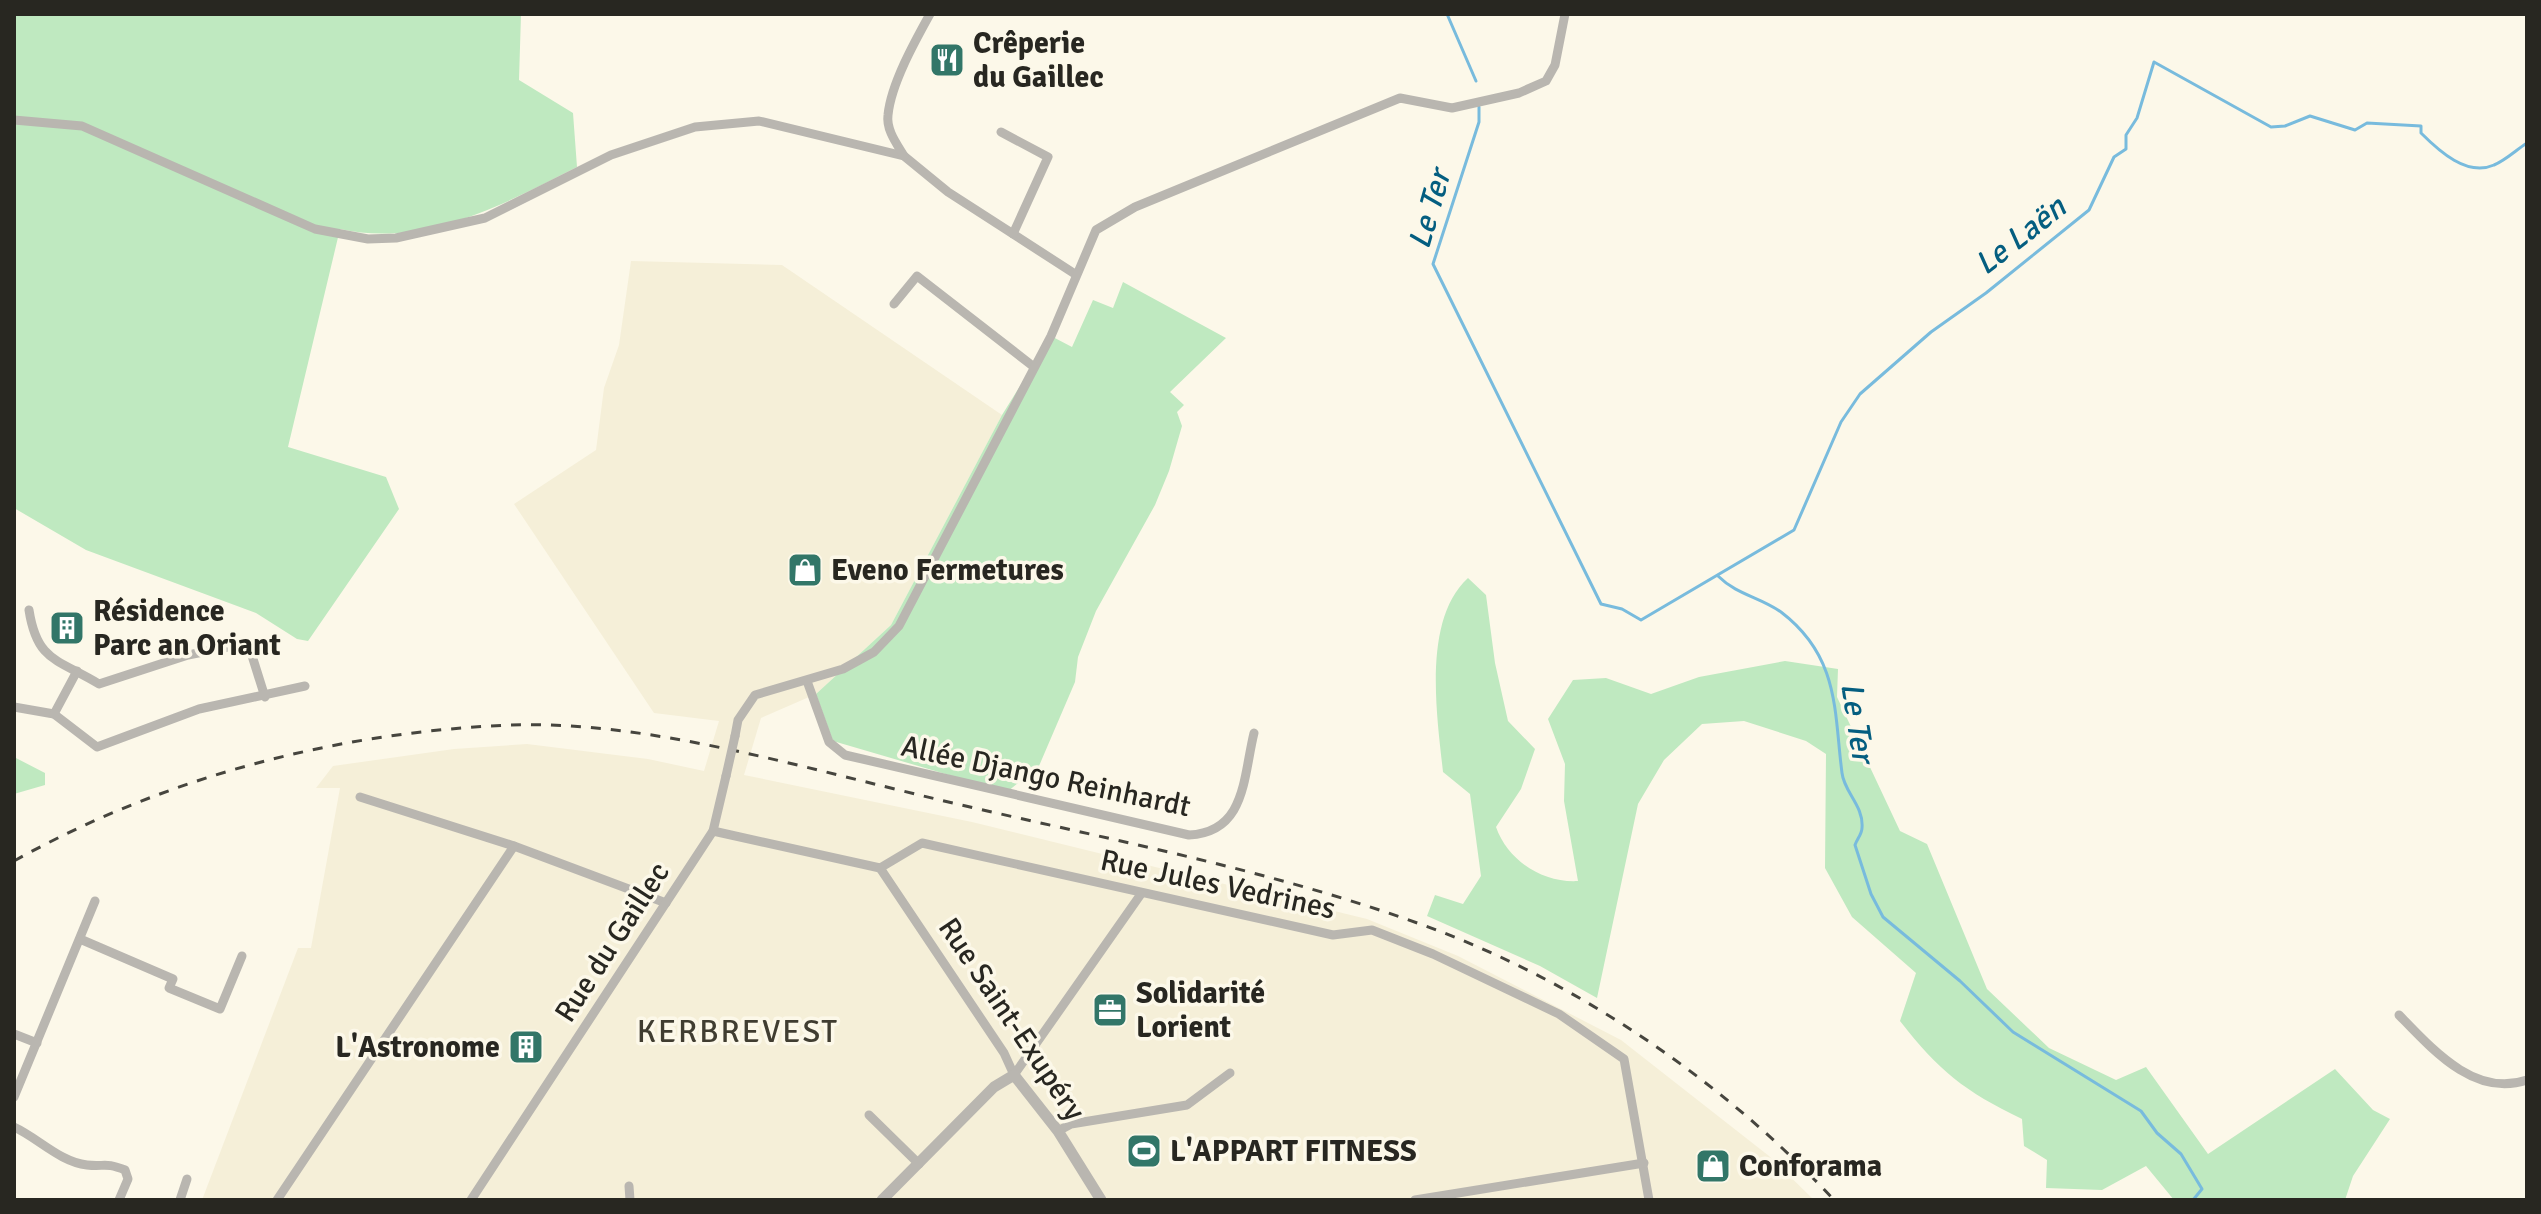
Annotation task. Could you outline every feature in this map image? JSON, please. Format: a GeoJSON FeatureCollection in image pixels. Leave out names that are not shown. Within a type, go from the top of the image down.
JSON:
{"type":"FeatureCollection","features":[{"type":"Feature","properties":{"kind":"street"},"geometry":{"type":"LineString","coordinates":[[930,14],[909,53],[888,115],[891,133],[904,156],[948,192],[1075,274]]}},
{"type":"Feature","properties":{"kind":"street","name":"Rue du Gaillec"},"geometry":{"type":"LineString","coordinates":[[471,1200],[713,831],[738,720],[755,695],[807,681],[865,658],[899,626],[1051,336],[1096,230],[1135,207],[1400,98],[1452,108],[1519,93],[1546,81],[1555,65],[1565,14]]}},
{"type":"Feature","properties":{"kind":"street"},"geometry":{"type":"LineString","coordinates":[[14,120],[82,126],[315,229],[368,239],[396,238],[485,218],[611,155],[695,127],[731,121],[759,121],[904,156]]}},
{"type":"Feature","properties":{"kind":"street"},"geometry":{"type":"LineString","coordinates":[[1001,132],[1048,157],[1013,234]]}},
{"type":"Feature","properties":{"kind":"street"},"geometry":{"type":"LineString","coordinates":[[894,304],[917,276],[1034,367]]}},
{"type":"Feature","properties":{"kind":"street"},"geometry":{"type":"LineString","coordinates":[[29,610],[33,638],[42,652],[99,684],[188,655],[248,643],[261,697]]}},
{"type":"Feature","properties":{"kind":"street"},"geometry":{"type":"LineString","coordinates":[[54,714],[77,671]]}},
{"type":"Feature","properties":{"kind":"street","name":"Allée Django Reinhardt"},"geometry":{"type":"LineString","coordinates":[[807,681],[829,742],[845,755],[1189,835],[1214,831],[1236,810],[1254,733]]}},
{"type":"Feature","properties":{"kind":"street"},"geometry":{"type":"LineString","coordinates":[[14,707],[54,714],[97,747],[199,709],[305,686]]}},
{"type":"Feature","properties":{"kind":"street"},"geometry":{"type":"LineString","coordinates":[[360,797],[514,846],[666,903]]}},
{"type":"Feature","properties":{"kind":"street"},"geometry":{"type":"LineString","coordinates":[[713,831],[880,868]]}},
{"type":"Feature","properties":{"kind":"street","name":"Rue Jules Vedrines"},"geometry":{"type":"LineString","coordinates":[[880,868],[922,843],[1333,935],[1372,930],[1433,954],[1546,1008],[1621,1056],[1626,1062],[1644,1163]]}},
{"type":"Feature","properties":{"kind":"street"},"geometry":{"type":"LineString","coordinates":[[277,1200],[514,846]]}},
{"type":"Feature","properties":{"kind":"street","name":"Rue Saint-Exupéry"},"geometry":{"type":"LineString","coordinates":[[880,868],[1004,1053],[1014,1075],[1058,1131],[1101,1200]]}},
{"type":"Feature","properties":{"kind":"street"},"geometry":{"type":"LineString","coordinates":[[882,1200],[994,1087],[1014,1075],[1141,894]]}},
{"type":"Feature","properties":{"kind":"street"},"geometry":{"type":"LineString","coordinates":[[14,1097],[95,901]]}},
{"type":"Feature","properties":{"kind":"street"},"geometry":{"type":"LineString","coordinates":[[80,939],[173,979],[169,988],[220,1009],[242,956]]}},
{"type":"Feature","properties":{"kind":"street"},"geometry":{"type":"LineString","coordinates":[[2399,1015],[2454,1066],[2491,1086],[2511,1086],[2527,1080]]}},
{"type":"Feature","properties":{"kind":"street"},"geometry":{"type":"LineString","coordinates":[[14,1034],[37,1043]]}},
{"type":"Feature","properties":{"kind":"street"},"geometry":{"type":"LineString","coordinates":[[1058,1131],[1071,1124],[1187,1105],[1230,1073]]}},
{"type":"Feature","properties":{"kind":"street"},"geometry":{"type":"LineString","coordinates":[[869,1115],[919,1164]]}},
{"type":"Feature","properties":{"kind":"street"},"geometry":{"type":"LineString","coordinates":[[14,1127],[38,1138],[48,1148],[87,1165],[107,1163],[125,1170],[128,1179],[119,1200]]}},
{"type":"Feature","properties":{"kind":"street"},"geometry":{"type":"LineString","coordinates":[[1415,1200],[1644,1163],[1649,1200]]}},
{"type":"Feature","properties":{"kind":"street"},"geometry":{"type":"LineString","coordinates":[[180,1200],[187,1179]]}},
{"type":"Feature","properties":{"kind":"street"},"geometry":{"type":"LineString","coordinates":[[629,1186],[630,1200]]}},
{"type":"Feature","properties":{"kind":"shaded area"},"geometry":{"type":"Polygon","coordinates":[[[631,261],[782,265],[1002,415],[891,625],[816,694],[761,718],[744,775],[972,822],[1367,919],[1458,956],[1621,1040],[1769,1156],[1814,1200],[202,1200],[298,948],[311,948],[340,788],[316,788],[333,766],[454,749],[527,744],[648,759],[704,771],[719,721],[654,713],[514,504],[596,450],[604,388],[619,345],[631,261]]]}},
{"type":"Feature","properties":{"kind":"green space"},"geometry":{"type":"Polygon","coordinates":[[[14,14],[521,14],[519,80],[573,113],[577,167],[549,181],[492,208],[433,227],[403,233],[340,229],[288,447],[386,477],[399,509],[308,641],[297,639],[256,613],[86,550],[14,508],[14,14]]]}},
{"type":"Feature","properties":{"kind":"green space"},"geometry":{"type":"Polygon","coordinates":[[[1123,282],[1226,338],[1170,392],[1184,405],[1177,412],[1182,426],[1169,471],[1155,505],[1096,611],[1078,657],[1075,682],[1039,766],[1007,792],[833,741],[816,694],[891,625],[1002,415],[1051,336],[1072,347],[1093,300],[1113,308],[1123,282]]]}},
{"type":"Feature","properties":{"kind":"green space"},"geometry":{"type":"Polygon","coordinates":[[[1468,578],[1486,595],[1495,663],[1508,721],[1535,749],[1521,789],[1496,827],[1509,850],[1528,868],[1552,878],[1578,881],[1564,801],[1565,764],[1548,719],[1573,680],[1606,678],[1651,694],[1699,677],[1785,661],[1838,669],[1837,697],[1900,831],[1927,844],[1987,989],[2049,1048],[2116,1080],[2146,1067],[2208,1154],[2335,1069],[2373,1110],[2390,1119],[2353,1176],[2345,1200],[2174,1200],[2146,1166],[2102,1190],[2046,1188],[2047,1160],[2024,1146],[2022,1119],[1968,1089],[1940,1067],[1900,1021],[1916,973],[1852,917],[1825,868],[1826,754],[1806,741],[1744,721],[1702,724],[1664,760],[1638,804],[1597,998],[1540,966],[1427,916],[1435,895],[1463,904],[1481,876],[1470,794],[1443,772],[1436,697],[1438,643],[1444,618],[1453,596],[1468,578]]]}},
{"type":"Feature","properties":{"kind":"green space"},"geometry":{"type":"Polygon","coordinates":[[[14,757],[45,773],[45,785],[14,794],[14,757]]]}},
{"type":"Feature","properties":{"kind":"waterway","name":"Le Ter"},"geometry":{"type":"LineString","coordinates":[[1447,14],[1476,81]]}},
{"type":"Feature","properties":{"kind":"waterway","name":"Le Laën"},"geometry":{"type":"LineString","coordinates":[[1479,107],[1479,122],[1433,264],[1601,604],[1622,609],[1641,620],[1794,530],[1841,422],[1860,394],[1931,332],[1986,293],[2089,210],[2114,157],[2126,149],[2126,135],[2137,118],[2154,62],[2271,127],[2285,126],[2310,116],[2355,130],[2367,123],[2421,126],[2421,133],[2445,154],[2474,168],[2494,165],[2527,143]]}},
{"type":"Feature","properties":{"kind":"waterway","name":"Le Ter"},"geometry":{"type":"LineString","coordinates":[[1718,576],[1733,588],[1781,612],[1800,629],[1824,667],[1835,707],[1842,773],[1862,820],[1862,830],[1855,845],[1871,894],[1883,917],[1960,981],[2013,1032],[2141,1111],[2157,1133],[2181,1154],[2202,1189],[2193,1200]]}},
{"type":"Feature","properties":{"kind":"railway"},"geometry":{"type":"LineString","coordinates":[[14,861],[72,831],[193,782],[255,764],[381,737],[446,729],[563,725],[616,730],[725,748],[1253,873],[1378,909],[1439,931],[1548,980],[1652,1043],[1748,1117],[1834,1200]]}},
{"type":"Feature","properties":{"kind":"place","name":"Crêperie du Gaillec"},"geometry":{"type":"Point","coordinates":[947,60]}},
{"type":"Feature","properties":{"kind":"place","name":"Eveno Fermetures"},"geometry":{"type":"Point","coordinates":[805,570]}},
{"type":"Feature","properties":{"kind":"place","name":"Résidence Parc an Oriant"},"geometry":{"type":"Point","coordinates":[67,628]}},
{"type":"Feature","properties":{"kind":"place","name":"Solidarité Lorient"},"geometry":{"type":"Point","coordinates":[1110,1010]}},
{"type":"Feature","properties":{"kind":"place","name":"L'Astronome"},"geometry":{"type":"Point","coordinates":[526,1047]}},
{"type":"Feature","properties":{"kind":"place","name":"L'APPART FITNESS"},"geometry":{"type":"Point","coordinates":[1144,1151]}},
{"type":"Feature","properties":{"kind":"place","name":"Conforama"},"geometry":{"type":"Point","coordinates":[1713,1166]}},
{"type":"Feature","properties":{"kind":"district","name":"KERBREVEST"},"geometry":{"type":"Point","coordinates":[738,1031]}}]}
